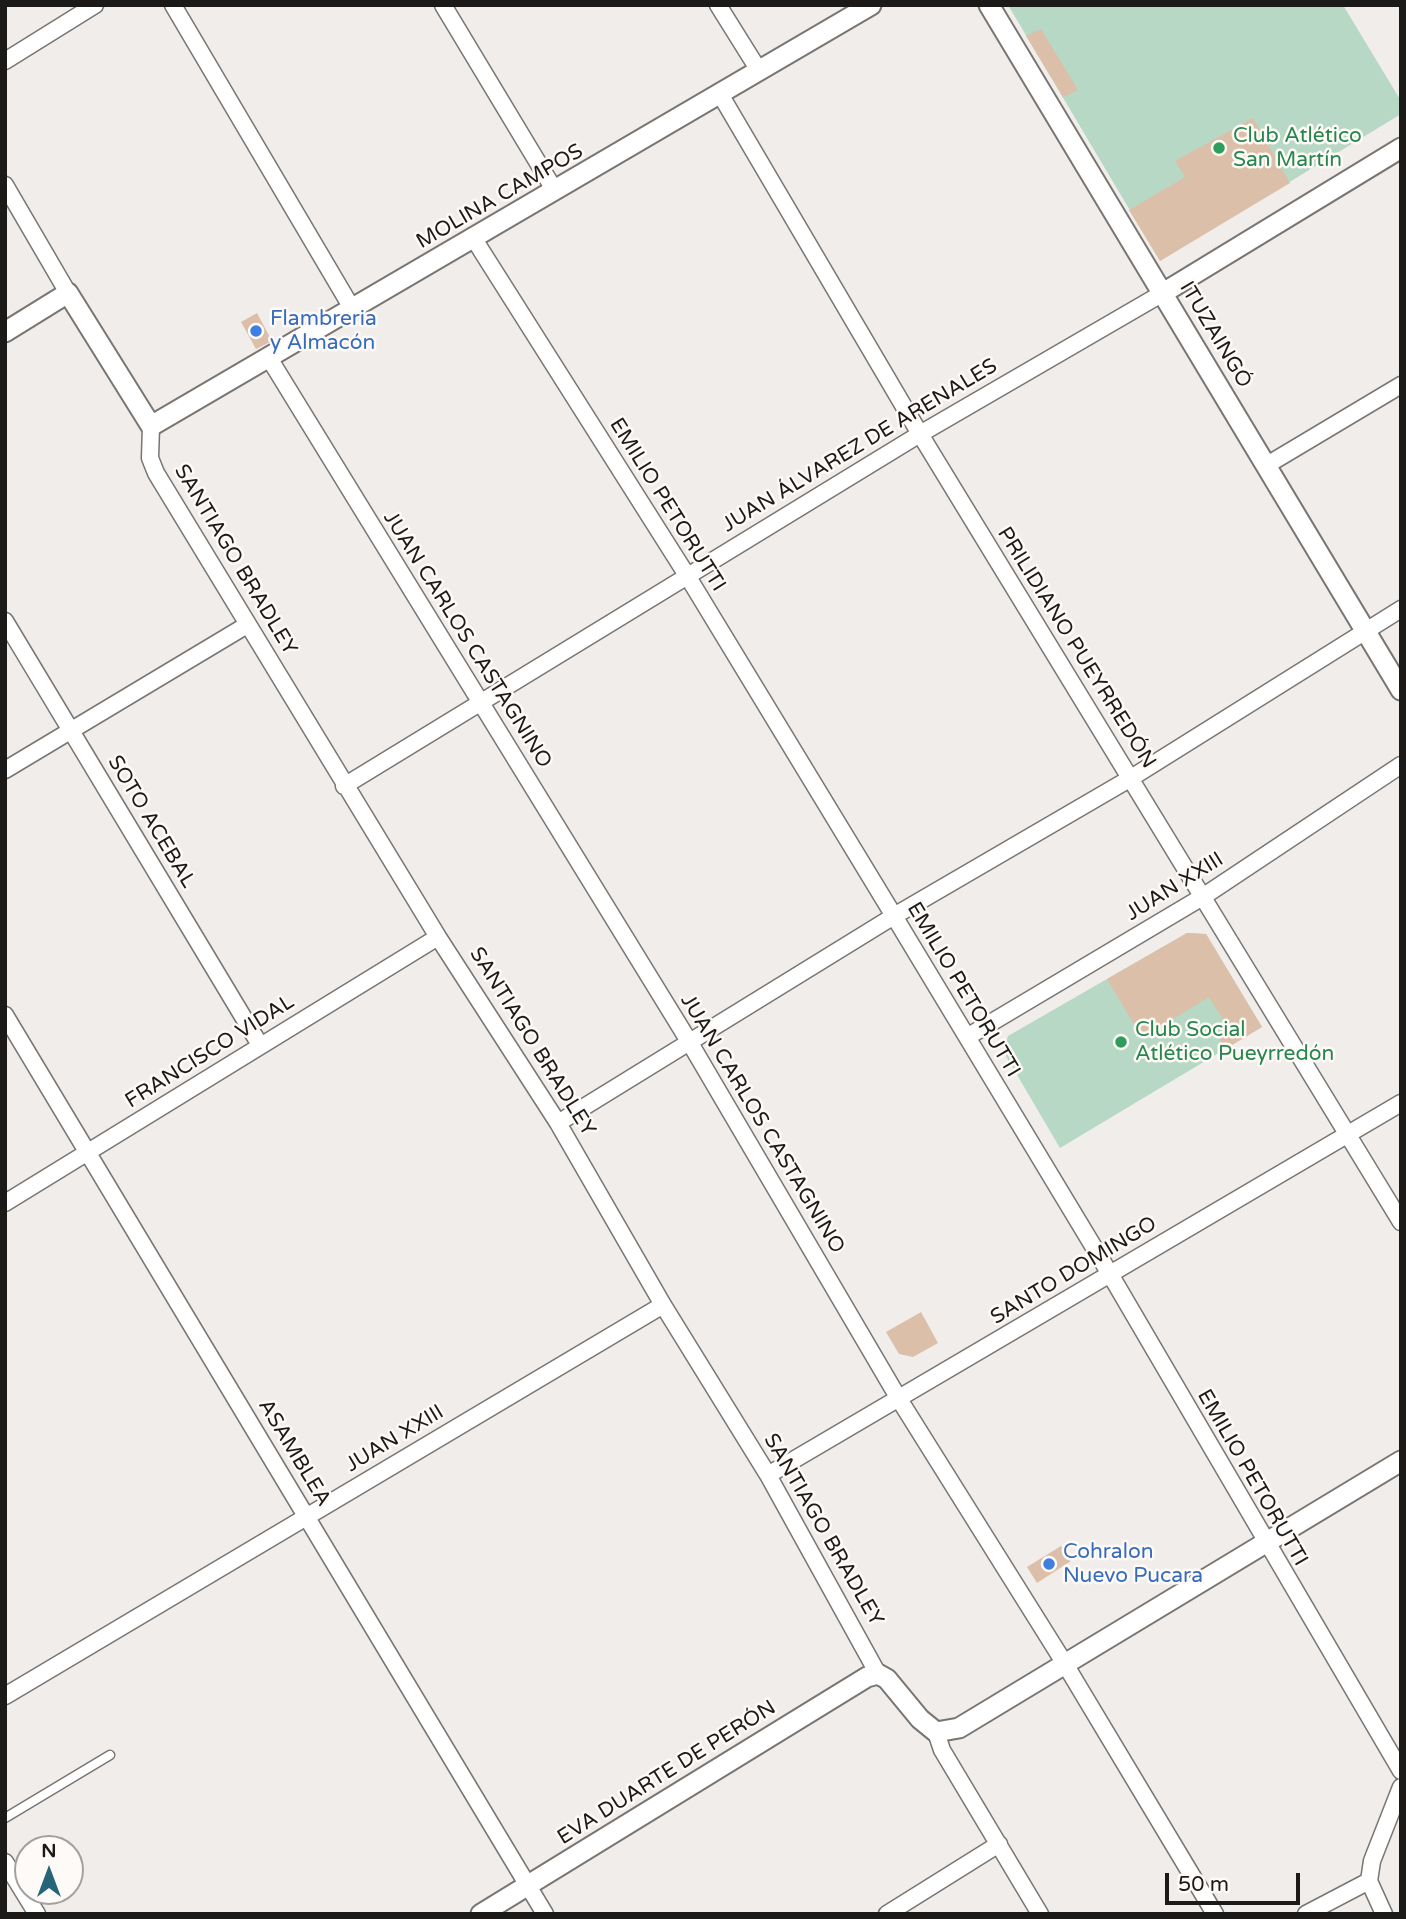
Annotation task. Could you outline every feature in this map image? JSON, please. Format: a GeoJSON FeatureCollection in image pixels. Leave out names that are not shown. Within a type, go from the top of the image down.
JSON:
{"type":"FeatureCollection","features":[{"type":"Feature","properties":{"kind":"street"},"geometry":{"type":"LineString","coordinates":[[5,61],[95,5]]}},
{"type":"Feature","properties":{"kind":"street"},"geometry":{"type":"LineString","coordinates":[[173,5],[353,310]]}},
{"type":"Feature","properties":{"kind":"street"},"geometry":{"type":"LineString","coordinates":[[443,5],[555,191]]}},
{"type":"Feature","properties":{"kind":"street"},"geometry":{"type":"LineString","coordinates":[[719,5],[758,69]]}},
{"type":"Feature","properties":{"kind":"street","name":"MOLINA CAMPOS"},"geometry":{"type":"LineString","coordinates":[[151,426],[871,5]]}},
{"type":"Feature","properties":{"kind":"street","name":"ITUZAINGÓ"},"geometry":{"type":"LineString","coordinates":[[989,5],[1401,690]]}},
{"type":"Feature","properties":{"kind":"street","name":"PRILIDIANO PUEYRREDÓN"},"geometry":{"type":"LineString","coordinates":[[720,94],[920,434],[1401,1222]]}},
{"type":"Feature","properties":{"kind":"street","name":"JUAN ÁLVAREZ DE ARENALES"},"geometry":{"type":"LineString","coordinates":[[344,786],[920,434],[1163,293],[1401,148]]}},
{"type":"Feature","properties":{"kind":"street"},"geometry":{"type":"LineString","coordinates":[[5,185],[151,426]]}},
{"type":"Feature","properties":{"kind":"street","name":"EMILIO PETORUTTI"},"geometry":{"type":"LineString","coordinates":[[474,239],[688,577],[894,916],[1110,1274],[1401,1771]]}},
{"type":"Feature","properties":{"kind":"street"},"geometry":{"type":"LineString","coordinates":[[5,332],[68,293]]}},
{"type":"Feature","properties":{"kind":"street","name":"JUAN CARLOS CASTAGNINO"},"geometry":{"type":"LineString","coordinates":[[269,358],[690,1042],[899,1399],[1065,1664],[1215,1914]]}},
{"type":"Feature","properties":{"kind":"street"},"geometry":{"type":"LineString","coordinates":[[1267,465],[1401,385]]}},
{"type":"Feature","properties":{"kind":"street","name":"SANTIAGO BRADLEY"},"geometry":{"type":"LineString","coordinates":[[151,426],[150,458],[156,473],[344,786],[558,1123],[663,1305],[768,1475],[878,1674],[887,1679],[920,1719],[936,1732],[942,1749],[1041,1914]]}},
{"type":"Feature","properties":{"kind":"street"},"geometry":{"type":"LineString","coordinates":[[558,1123],[894,916],[1131,778],[1401,609]]}},
{"type":"Feature","properties":{"kind":"street","name":"SOTO ACEBAL"},"geometry":{"type":"LineString","coordinates":[[5,621],[260,1045]]}},
{"type":"Feature","properties":{"kind":"street"},"geometry":{"type":"LineString","coordinates":[[5,770],[247,625]]}},
{"type":"Feature","properties":{"kind":"street","name":"JUAN XXIII"},"geometry":{"type":"LineString","coordinates":[[967,1037],[1204,896],[1401,765]]}},
{"type":"Feature","properties":{"kind":"street","name":"FRANCISCO VIDAL"},"geometry":{"type":"LineString","coordinates":[[5,1203],[438,937]]}},
{"type":"Feature","properties":{"kind":"street","name":"ASAMBLEA"},"geometry":{"type":"LineString","coordinates":[[5,1015],[545,1914]]}},
{"type":"Feature","properties":{"kind":"street","name":"SANTO DOMINGO"},"geometry":{"type":"LineString","coordinates":[[768,1475],[1401,1103]]}},
{"type":"Feature","properties":{"kind":"street","name":"JUAN XXIII"},"geometry":{"type":"LineString","coordinates":[[5,1696],[663,1305]]}},
{"type":"Feature","properties":{"kind":"street"},"geometry":{"type":"LineString","coordinates":[[936,1732],[959,1728],[1401,1461]]}},
{"type":"Feature","properties":{"kind":"street","name":"EVA DUARTE DE PERÓN"},"geometry":{"type":"LineString","coordinates":[[481,1914],[867,1677],[878,1674]]}},
{"type":"Feature","properties":{"kind":"street"},"geometry":{"type":"LineString","coordinates":[[1384,1914],[1369,1881],[1372,1861],[1401,1787]]}},
{"type":"Feature","properties":{"kind":"street"},"geometry":{"type":"LineString","coordinates":[[887,1914],[999,1844]]}},
{"type":"Feature","properties":{"kind":"street"},"geometry":{"type":"LineString","coordinates":[[5,1862],[37,1914]]}},
{"type":"Feature","properties":{"kind":"street"},"geometry":{"type":"LineString","coordinates":[[1306,1914],[1369,1881]]}},
{"type":"Feature","properties":{"kind":"lane"},"geometry":{"type":"LineString","coordinates":[[5,1818],[110,1755]]}},
{"type":"Feature","properties":{"kind":"green space","name":"Club Atlético San Martín"},"geometry":{"type":"Polygon","coordinates":[[[1008,5],[1343,5],[1401,101],[1401,114],[1160,261],[1008,5]]]}},
{"type":"Feature","properties":{"kind":"green space","name":"Club Social Atlético Pueyrredón"},"geometry":{"type":"Polygon","coordinates":[[[1187,933],[1206,934],[1262,1027],[1060,1148],[1003,1051],[1008,1036],[1187,933]]]}},
{"type":"Feature","properties":{"kind":"building"},"geometry":{"type":"Polygon","coordinates":[[[1041,29],[1078,90],[1063,97],[1026,36],[1041,29]]]}},
{"type":"Feature","properties":{"kind":"building"},"geometry":{"type":"Polygon","coordinates":[[[1253,118],[1290,183],[1160,261],[1129,210],[1185,177],[1175,161],[1253,118]]]}},
{"type":"Feature","properties":{"kind":"building","name":"Flambreria y Almacón"},"geometry":{"type":"Polygon","coordinates":[[[257,313],[272,341],[256,349],[241,322],[257,313]]]}},
{"type":"Feature","properties":{"kind":"building"},"geometry":{"type":"Polygon","coordinates":[[[1187,933],[1206,934],[1262,1027],[1225,1049],[1216,1034],[1228,1027],[1209,997],[1142,1038],[1107,979],[1187,933]]]}},
{"type":"Feature","properties":{"kind":"building"},"geometry":{"type":"Polygon","coordinates":[[[921,1312],[938,1343],[913,1357],[899,1354],[886,1332],[921,1312]]]}},
{"type":"Feature","properties":{"kind":"building","name":"Cohralon Nuevo Pucara"},"geometry":{"type":"Polygon","coordinates":[[[1061,1546],[1071,1561],[1037,1583],[1027,1567],[1061,1546]]]}},
{"type":"Feature","properties":{"kind":"place","name":"Club Atlético San Martín"},"geometry":{"type":"Point","coordinates":[1219,148]}},
{"type":"Feature","properties":{"kind":"place","name":"Flambreria y Almacón"},"geometry":{"type":"Point","coordinates":[256,331]}},
{"type":"Feature","properties":{"kind":"place","name":"Club Social Atlético Pueyrredón"},"geometry":{"type":"Point","coordinates":[1121,1042]}},
{"type":"Feature","properties":{"kind":"place","name":"Cohralon Nuevo Pucara"},"geometry":{"type":"Point","coordinates":[1049,1564]}}]}
